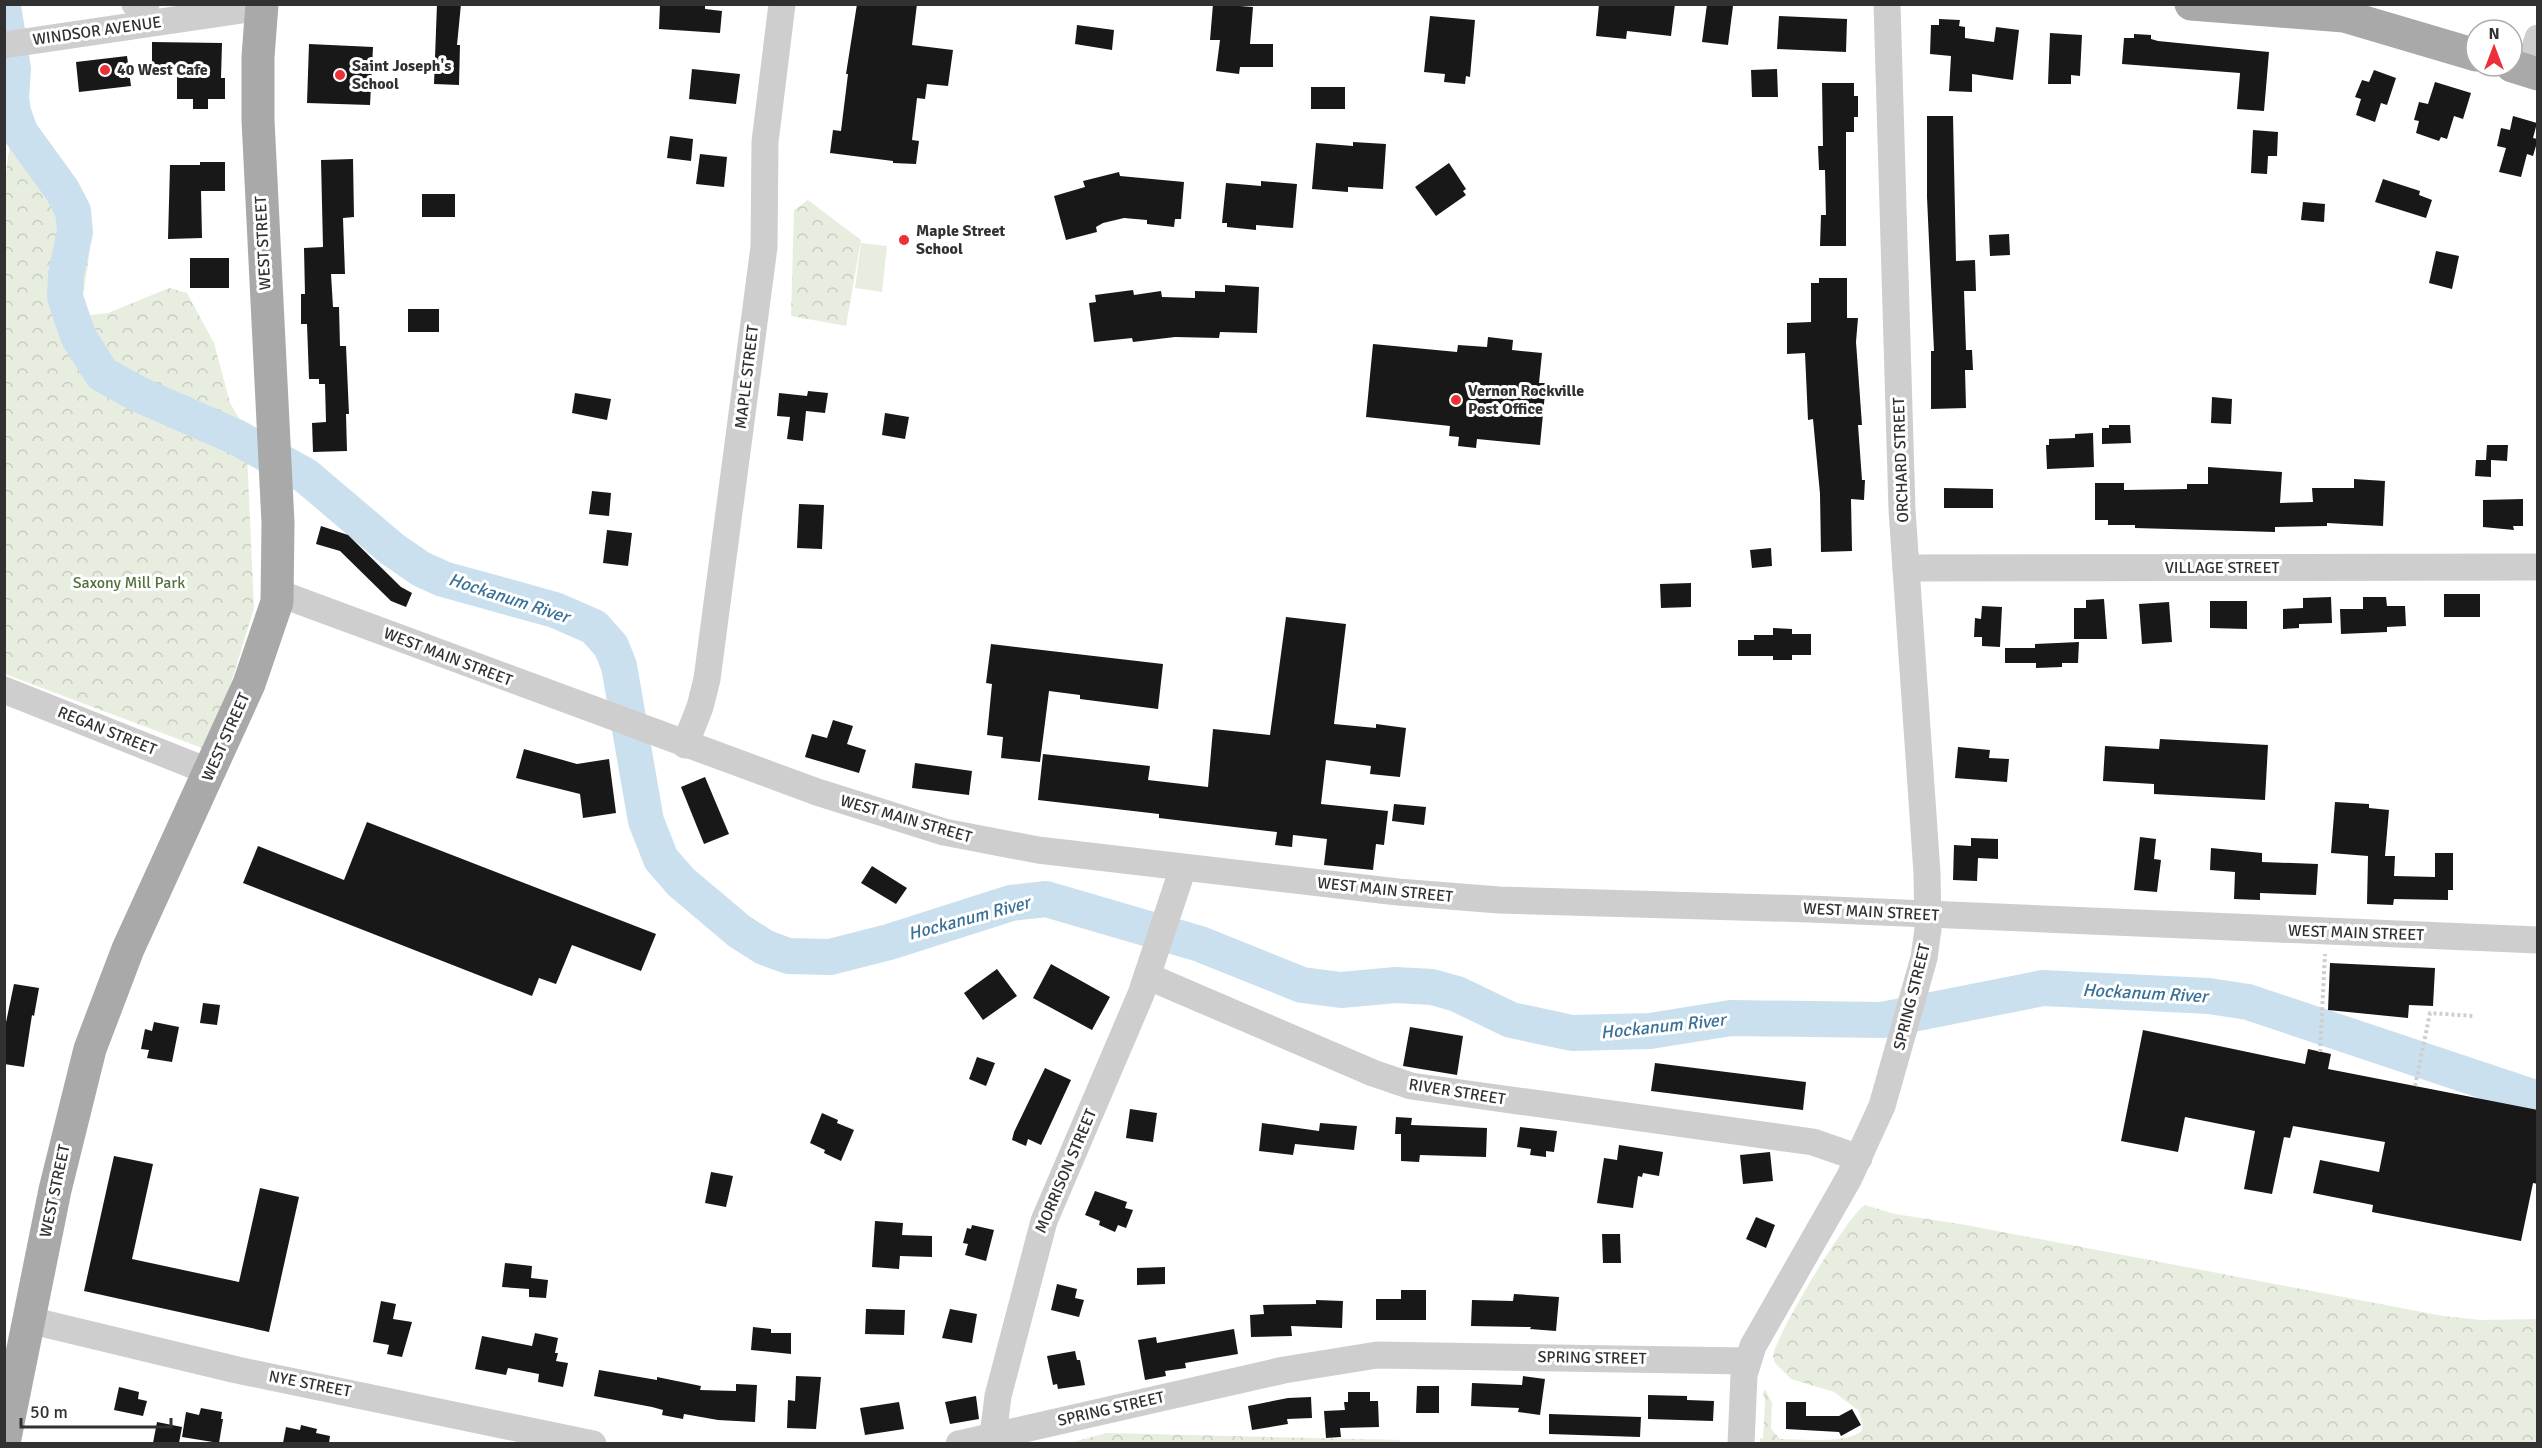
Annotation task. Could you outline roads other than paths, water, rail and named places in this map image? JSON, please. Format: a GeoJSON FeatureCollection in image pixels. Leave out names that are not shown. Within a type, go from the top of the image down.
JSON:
{"type":"FeatureCollection","features":[{"type":"Feature","properties":{"kind":"main road"},"geometry":{"type":"LineString","coordinates":[[2191,4],[2344,16],[2464,51]]}},
{"type":"Feature","properties":{"kind":"main road","name":"WEST STREET"},"geometry":{"type":"LineString","coordinates":[[4,1443],[69,1129],[90,1049],[128,949],[210,772],[259,658],[274,615],[278,593],[274,457],[258,129],[258,57],[262,6]]}},
{"type":"Feature","properties":{"kind":"street"},"geometry":{"type":"LineString","coordinates":[[135,4],[146,4]]}},
{"type":"Feature","properties":{"kind":"street","name":"MAPLE STREET"},"geometry":{"type":"LineString","coordinates":[[686,745],[707,679],[765,235],[765,142],[782,4]]}},
{"type":"Feature","properties":{"kind":"street","name":"ORCHARD STREET"},"geometry":{"type":"LineString","coordinates":[[1887,4],[1906,568],[1928,915]]}},
{"type":"Feature","properties":{"kind":"street","name":"WINDSOR AVENUE"},"geometry":{"type":"LineString","coordinates":[[12,44],[168,13],[262,6]]}},
{"type":"Feature","properties":{"kind":"street"},"geometry":{"type":"LineString","coordinates":[[2526,70],[2538,38]]}},
{"type":"Feature","properties":{"kind":"street","name":"VILLAGE STREET"},"geometry":{"type":"LineString","coordinates":[[1906,568],[2538,567]]}},
{"type":"Feature","properties":{"kind":"street","name":"WEST MAIN STREET"},"geometry":{"type":"LineString","coordinates":[[278,593],[649,732],[817,792],[971,838],[1076,856],[1481,899],[2538,940]]}},
{"type":"Feature","properties":{"kind":"street","name":"REGAN STREET"},"geometry":{"type":"LineString","coordinates":[[4,690],[210,772]]}},
{"type":"Feature","properties":{"kind":"street"},"geometry":{"type":"LineString","coordinates":[[1151,966],[1183,868]]}},
{"type":"Feature","properties":{"kind":"street","name":"SPRING STREET"},"geometry":{"type":"LineString","coordinates":[[959,1443],[992,1440],[1284,1370],[1377,1355],[1747,1361],[1762,1328],[1859,1158],[1876,1123],[1919,981],[1928,915]]}},
{"type":"Feature","properties":{"kind":"street","name":"RIVER STREET"},"geometry":{"type":"LineString","coordinates":[[1151,966],[1373,1073],[1411,1086],[1813,1142],[1859,1158]]}},
{"type":"Feature","properties":{"kind":"street","name":"MORRISON STREET"},"geometry":{"type":"LineString","coordinates":[[992,1440],[999,1396],[1044,1221],[1151,966]]}},
{"type":"Feature","properties":{"kind":"street","name":"NYE STREET"},"geometry":{"type":"LineString","coordinates":[[29,1320],[237,1370],[593,1443]]}},
{"type":"Feature","properties":{"kind":"street"},"geometry":{"type":"LineString","coordinates":[[1742,1443],[1743,1390],[1747,1361]]}},
{"type":"Feature","properties":{"kind":"waterway","name":"Hockanum River"},"geometry":{"type":"LineString","coordinates":[[4,12],[13,69],[11,98],[13,112],[20,132],[62,190],[73,211],[75,232],[66,274],[65,297],[78,336],[102,374],[138,394],[236,437],[306,476],[392,549],[421,569],[443,579],[555,610],[594,627],[611,646],[619,666],[646,821],[661,859],[681,882],[739,931],[764,947],[788,956],[830,957],[889,942],[1011,903],[1046,899],[1200,944],[1302,985],[1341,990],[1396,985],[1432,987],[1457,994],[1511,1020],[1572,1033],[1650,1031],[1731,1018],[1882,1020],[2043,988],[2209,996],[2248,1002],[2538,1099]]}},
{"type":"Feature","properties":{"kind":"place","name":"40 West Cafe"},"geometry":{"type":"Point","coordinates":[105,70]}},
{"type":"Feature","properties":{"kind":"place","name":"Saint Joseph's School"},"geometry":{"type":"Point","coordinates":[340,75]}},
{"type":"Feature","properties":{"kind":"place","name":"Maple Street School"},"geometry":{"type":"Point","coordinates":[904,240]}},
{"type":"Feature","properties":{"kind":"place","name":"Vernon Rockville Post Office"},"geometry":{"type":"Point","coordinates":[1456,400]}},
{"type":"Feature","properties":{"kind":"park label","name":"Saxony Mill Park"},"geometry":{"type":"Point","coordinates":[129,583]}}]}
